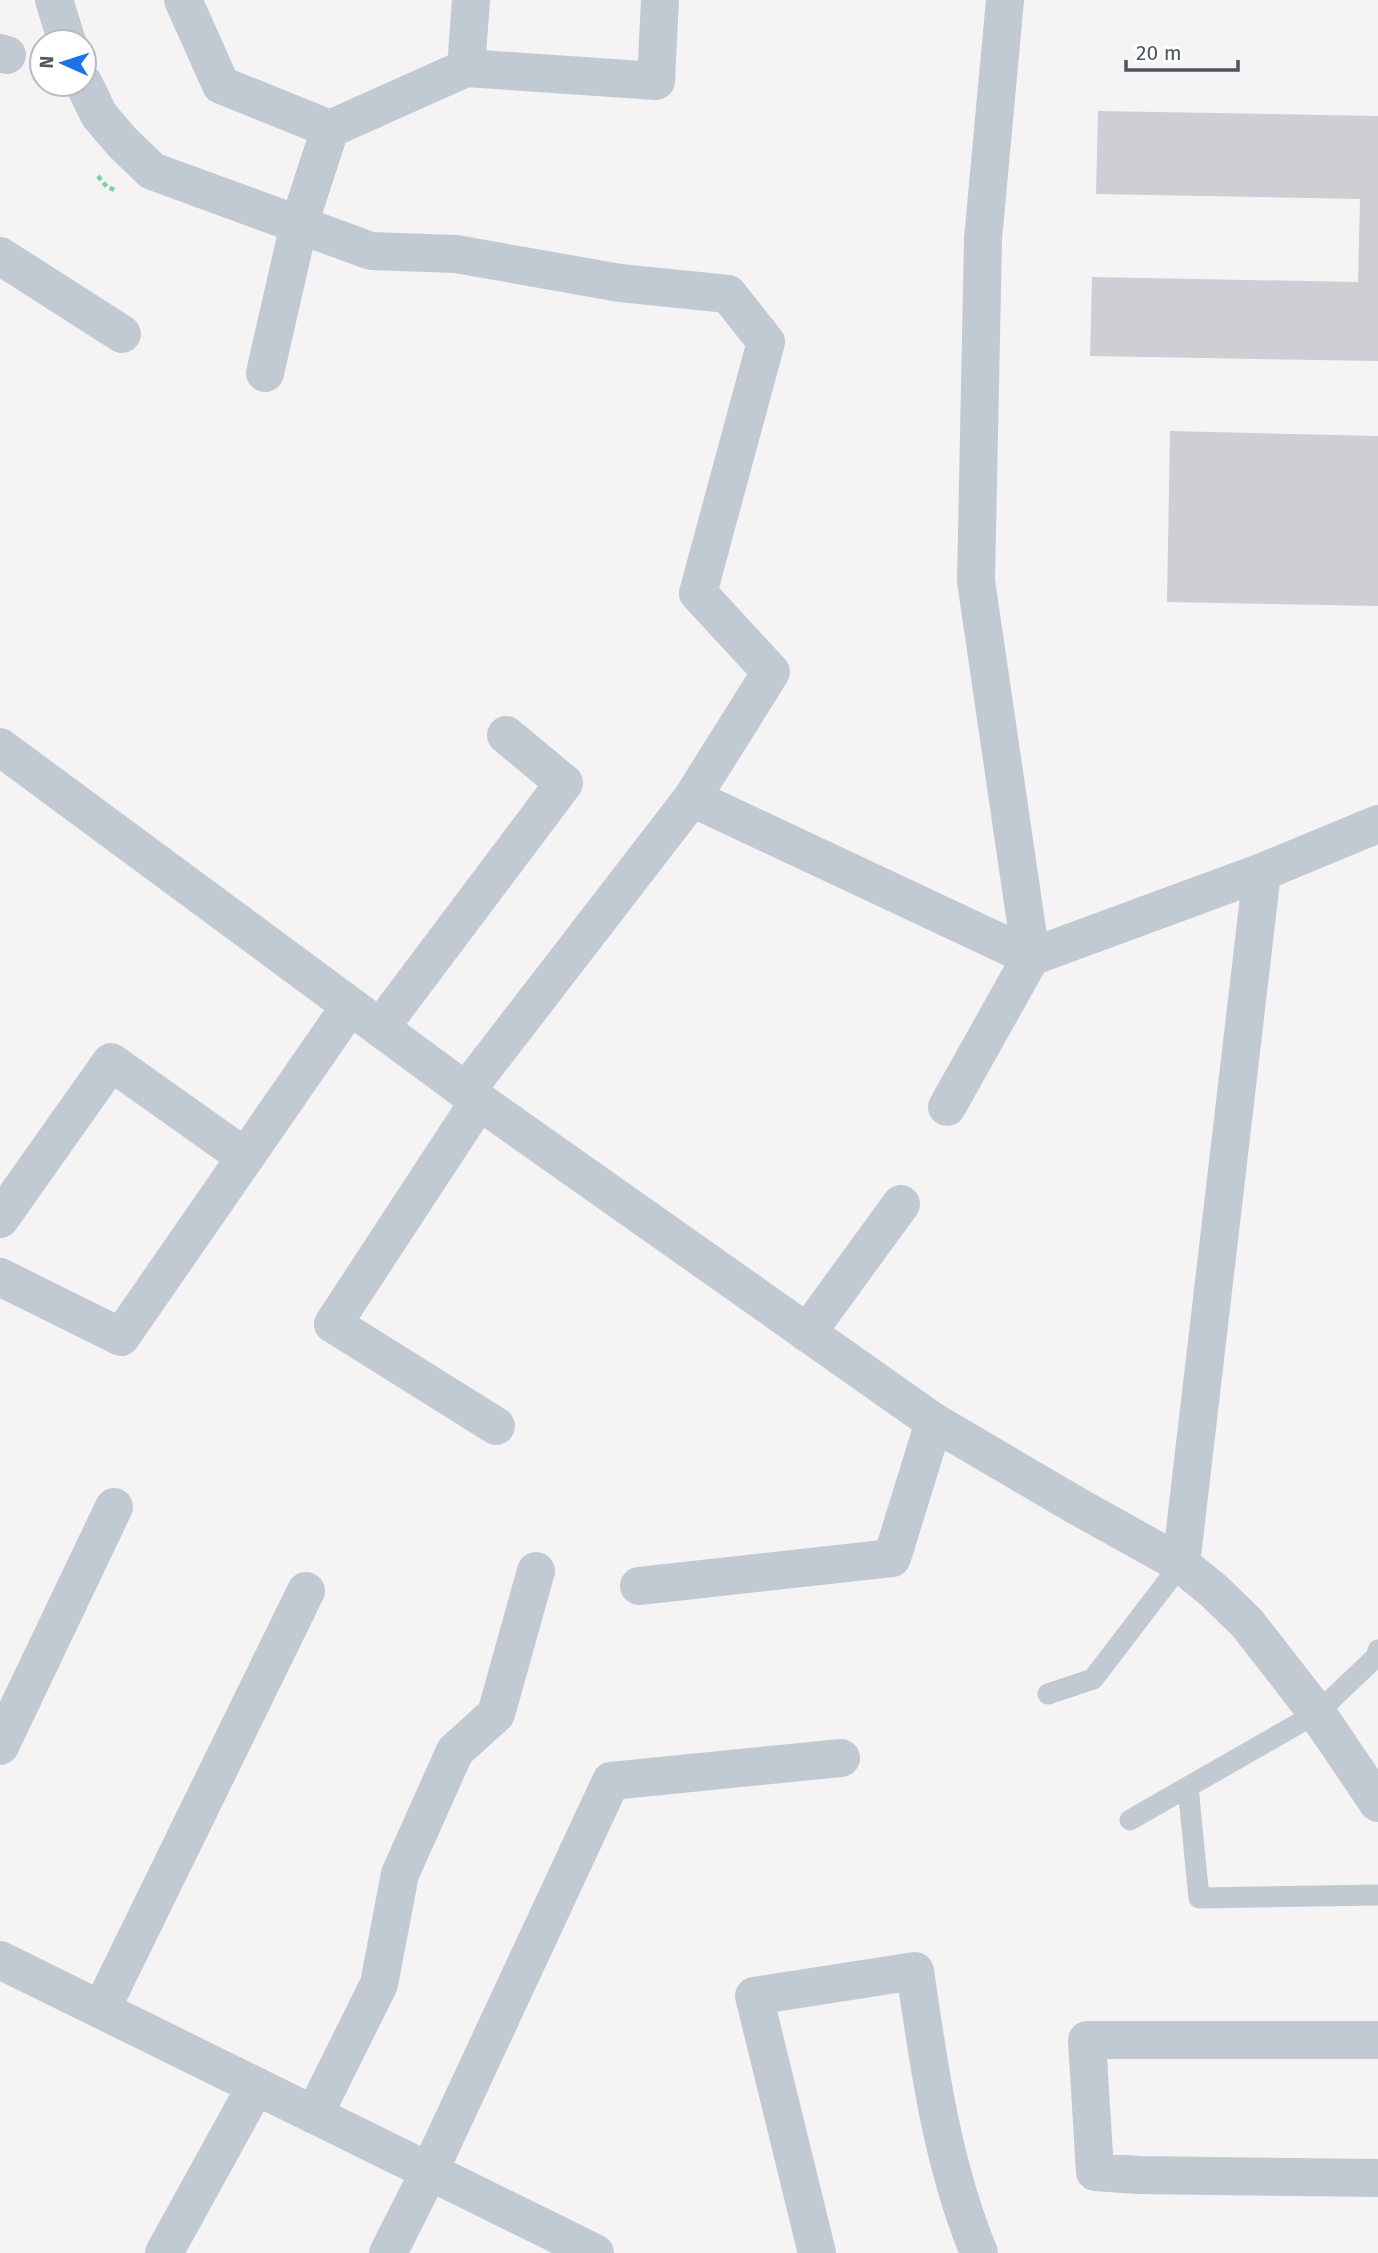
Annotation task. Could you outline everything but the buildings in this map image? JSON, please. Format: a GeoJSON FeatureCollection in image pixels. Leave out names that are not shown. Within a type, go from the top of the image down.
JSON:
{"type":"FeatureCollection","features":[{"type":"Feature","properties":{"kind":"street"},"geometry":{"type":"LineString","coordinates":[[54,0],[63,28]]}},
{"type":"Feature","properties":{"kind":"street"},"geometry":{"type":"LineString","coordinates":[[183,0],[221,85],[330,129],[466,68],[656,81],[660,0]]}},
{"type":"Feature","properties":{"kind":"street"},"geometry":{"type":"LineString","coordinates":[[466,68],[471,0]]}},
{"type":"Feature","properties":{"kind":"street"},"geometry":{"type":"LineString","coordinates":[[947,1107],[1031,957],[976,581],[983,239],[1005,0]]}},
{"type":"Feature","properties":{"kind":"street"},"geometry":{"type":"LineString","coordinates":[[91,98],[99,116],[152,171],[371,251],[456,254],[620,283],[728,295],[766,342],[698,593],[771,672],[692,798],[472,1096],[333,1324],[496,1426]]}},
{"type":"Feature","properties":{"kind":"street"},"geometry":{"type":"LineString","coordinates":[[265,373],[299,224],[330,129]]}},
{"type":"Feature","properties":{"kind":"street"},"geometry":{"type":"LineString","coordinates":[[0,256],[122,334]]}},
{"type":"Feature","properties":{"kind":"street"},"geometry":{"type":"LineString","coordinates":[[0,1277],[121,1337],[245,1157],[564,783],[506,735]]}},
{"type":"Feature","properties":{"kind":"street"},"geometry":{"type":"LineString","coordinates":[[0,747],[472,1096],[934,1422],[1181,1564],[1247,1623],[1376,1794]]}},
{"type":"Feature","properties":{"kind":"street"},"geometry":{"type":"LineString","coordinates":[[692,798],[1031,957],[1262,872],[1378,824]]}},
{"type":"Feature","properties":{"kind":"street"},"geometry":{"type":"LineString","coordinates":[[1181,1564],[1262,872]]}},
{"type":"Feature","properties":{"kind":"street"},"geometry":{"type":"LineString","coordinates":[[0,1219],[111,1062],[245,1157]]}},
{"type":"Feature","properties":{"kind":"street"},"geometry":{"type":"LineString","coordinates":[[807,1333],[901,1204]]}},
{"type":"Feature","properties":{"kind":"street"},"geometry":{"type":"LineString","coordinates":[[639,1586],[892,1558],[934,1422]]}},
{"type":"Feature","properties":{"kind":"street"},"geometry":{"type":"LineString","coordinates":[[0,1746],[114,1507]]}},
{"type":"Feature","properties":{"kind":"street"},"geometry":{"type":"LineString","coordinates":[[314,2115],[379,1984],[400,1874],[455,1751],[496,1714],[536,1570]]}},
{"type":"Feature","properties":{"kind":"street"},"geometry":{"type":"LineString","coordinates":[[101,2010],[306,1591]]}},
{"type":"Feature","properties":{"kind":"street"},"geometry":{"type":"LineString","coordinates":[[388,2253],[429,2172],[611,1781],[841,1758]]}},
{"type":"Feature","properties":{"kind":"street"},"geometry":{"type":"LineString","coordinates":[[0,1960],[595,2253]]}},
{"type":"Feature","properties":{"kind":"street"},"geometry":{"type":"LineString","coordinates":[[817,2253],[754,1996],[915,1971],[933,2095],[962,2213],[979,2253]]}},
{"type":"Feature","properties":{"kind":"street"},"geometry":{"type":"LineString","coordinates":[[1378,2040],[1087,2040],[1095,2172],[1378,2178]]}},
{"type":"Feature","properties":{"kind":"street"},"geometry":{"type":"LineString","coordinates":[[164,2253],[256,2087]]}},
{"type":"Feature","properties":{"kind":"lane"},"geometry":{"type":"LineString","coordinates":[[1048,1694],[1093,1679],[1181,1564]]}},
{"type":"Feature","properties":{"kind":"lane"},"geometry":{"type":"LineString","coordinates":[[1130,1820],[1317,1713],[1377,1656],[1378,1650]]}},
{"type":"Feature","properties":{"kind":"lane"},"geometry":{"type":"LineString","coordinates":[[1188,1787],[1199,1898],[1378,1895]]}}]}
